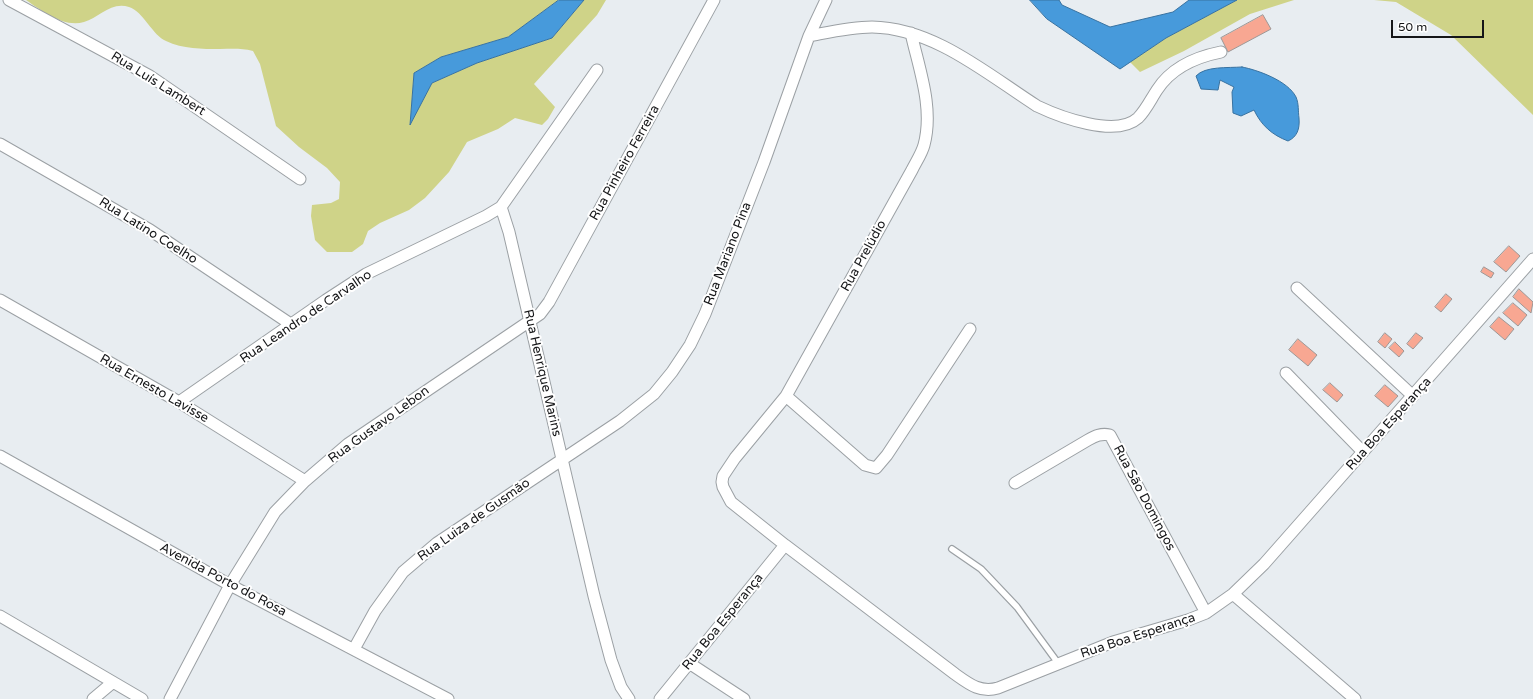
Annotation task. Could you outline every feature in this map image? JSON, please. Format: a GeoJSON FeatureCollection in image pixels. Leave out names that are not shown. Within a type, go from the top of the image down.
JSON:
{"type":"FeatureCollection","features":[{"type":"Feature","properties":{"kind":"street","name":"Rua Luís Lambert"},"geometry":{"type":"LineString","coordinates":[[9,0],[150,76],[300,179]]}},
{"type":"Feature","properties":{"kind":"street","name":"Rua Pinheiro Ferreira"},"geometry":{"type":"LineString","coordinates":[[530,322],[540,314],[549,302],[714,0]]}},
{"type":"Feature","properties":{"kind":"street","name":"Rua Mariano Pina"},"geometry":{"type":"LineString","coordinates":[[562,459],[597,437],[654,394],[690,346],[720,278],[809,36],[826,0]]}},
{"type":"Feature","properties":{"kind":"street"},"geometry":{"type":"LineString","coordinates":[[809,36],[850,28],[872,27],[911,33],[933,41],[1037,106],[1053,114],[1086,123],[1111,126],[1123,126],[1138,118],[1158,88],[1184,65],[1204,55],[1220,52]]}},
{"type":"Feature","properties":{"kind":"street","name":"Rua Prelúdio"},"geometry":{"type":"LineString","coordinates":[[735,458],[786,396],[924,146],[928,117],[926,100],[911,33]]}},
{"type":"Feature","properties":{"kind":"street"},"geometry":{"type":"LineString","coordinates":[[501,207],[597,70]]}},
{"type":"Feature","properties":{"kind":"street","name":"Rua Latino Coelho"},"geometry":{"type":"LineString","coordinates":[[0,144],[150,230],[292,325]]}},
{"type":"Feature","properties":{"kind":"street","name":"Rua Henrique Marins"},"geometry":{"type":"LineString","coordinates":[[501,207],[530,322],[594,596],[609,653],[621,687],[629,699]]}},
{"type":"Feature","properties":{"kind":"street","name":"Rua Leandro de Carvalho"},"geometry":{"type":"LineString","coordinates":[[179,402],[366,274],[486,216],[501,207]]}},
{"type":"Feature","properties":{"kind":"street","name":"Rua Boa Esperança"},"geometry":{"type":"LineString","coordinates":[[735,458],[723,476],[722,488],[731,502],[785,545],[955,674],[978,689],[985,690],[998,688],[1058,663],[1135,635],[1188,620],[1206,613],[1233,594],[1264,564],[1533,260]]}},
{"type":"Feature","properties":{"kind":"street"},"geometry":{"type":"LineString","coordinates":[[1297,288],[1413,396]]}},
{"type":"Feature","properties":{"kind":"street","name":"Rua Ernesto Lavisse"},"geometry":{"type":"LineString","coordinates":[[0,300],[179,402],[305,481]]}},
{"type":"Feature","properties":{"kind":"street","name":"Rua Gustavo Lebon"},"geometry":{"type":"LineString","coordinates":[[170,699],[230,585],[275,512],[305,481],[348,444],[483,351],[530,322]]}},
{"type":"Feature","properties":{"kind":"street"},"geometry":{"type":"LineString","coordinates":[[786,396],[865,465],[876,468],[887,455],[970,329]]}},
{"type":"Feature","properties":{"kind":"street"},"geometry":{"type":"LineString","coordinates":[[1286,373],[1363,452]]}},
{"type":"Feature","properties":{"kind":"street","name":"Rua São Domingos"},"geometry":{"type":"LineString","coordinates":[[1015,483],[1098,435],[1105,434],[1110,436],[1206,613]]}},
{"type":"Feature","properties":{"kind":"street","name":"Avenida Porto do Rosa"},"geometry":{"type":"LineString","coordinates":[[0,456],[230,585],[448,699]]}},
{"type":"Feature","properties":{"kind":"street","name":"Rua Luiza de Gusmão"},"geometry":{"type":"LineString","coordinates":[[354,649],[375,611],[403,572],[437,543],[562,459]]}},
{"type":"Feature","properties":{"kind":"street","name":"Rua Boa Esperança"},"geometry":{"type":"LineString","coordinates":[[660,699],[785,545]]}},
{"type":"Feature","properties":{"kind":"street"},"geometry":{"type":"LineString","coordinates":[[1233,594],[1355,699]]}},
{"type":"Feature","properties":{"kind":"street"},"geometry":{"type":"LineString","coordinates":[[0,616],[112,683],[142,699]]}},
{"type":"Feature","properties":{"kind":"street"},"geometry":{"type":"LineString","coordinates":[[690,663],[744,699]]}},
{"type":"Feature","properties":{"kind":"street"},"geometry":{"type":"LineString","coordinates":[[93,699],[112,683]]}},
{"type":"Feature","properties":{"kind":"lane"},"geometry":{"type":"LineString","coordinates":[[952,549],[981,569],[1017,608],[1058,663]]}},
{"type":"Feature","properties":{"kind":"green space"},"geometry":{"type":"Polygon","coordinates":[[[26,0],[559,0],[508,37],[441,57],[414,73],[410,124],[432,83],[477,63],[552,38],[584,0],[606,0],[597,15],[534,84],[555,107],[548,119],[542,125],[515,118],[498,129],[467,142],[449,172],[425,198],[409,210],[380,223],[368,231],[363,244],[352,252],[327,252],[315,240],[311,216],[312,205],[331,203],[339,199],[340,182],[327,168],[299,147],[276,126],[260,64],[253,51],[240,49],[193,48],[172,44],[161,38],[139,13],[129,7],[116,6],[90,20],[69,23],[61,21],[26,0]]]}},
{"type":"Feature","properties":{"kind":"green space"},"geometry":{"type":"Polygon","coordinates":[[[1237,0],[1294,0],[1250,14],[1184,51],[1140,72],[1130,62],[1166,38],[1237,0]]]}},
{"type":"Feature","properties":{"kind":"green space"},"geometry":{"type":"Polygon","coordinates":[[[1374,0],[1533,0],[1533,115],[1451,35],[1396,2],[1374,0]]]}},
{"type":"Feature","properties":{"kind":"water"},"geometry":{"type":"Polygon","coordinates":[[[559,0],[584,0],[552,38],[477,63],[432,83],[410,125],[414,73],[441,57],[508,37],[559,0]]]}},
{"type":"Feature","properties":{"kind":"water"},"geometry":{"type":"Polygon","coordinates":[[[1030,0],[1059,0],[1062,5],[1110,27],[1173,12],[1189,0],[1237,0],[1166,38],[1120,69],[1047,19],[1030,0]]]}},
{"type":"Feature","properties":{"kind":"water"},"geometry":{"type":"Polygon","coordinates":[[[1242,67],[1272,77],[1280,81],[1292,91],[1296,97],[1299,118],[1299,126],[1294,137],[1288,141],[1272,133],[1260,120],[1254,110],[1241,116],[1233,113],[1232,92],[1234,87],[1220,80],[1218,90],[1201,89],[1196,76],[1211,69],[1242,67]]]}},
{"type":"Feature","properties":{"kind":"building"},"geometry":{"type":"Polygon","coordinates":[[[1263,15],[1271,29],[1228,52],[1221,38],[1263,15]]]}},
{"type":"Feature","properties":{"kind":"building"},"geometry":{"type":"Polygon","coordinates":[[[1509,246],[1520,256],[1506,272],[1494,262],[1509,246]]]}},
{"type":"Feature","properties":{"kind":"building"},"geometry":{"type":"Polygon","coordinates":[[[1484,267],[1494,273],[1491,278],[1481,272],[1484,267]]]}},
{"type":"Feature","properties":{"kind":"building"},"geometry":{"type":"Polygon","coordinates":[[[1519,289],[1533,302],[1531,313],[1513,297],[1519,289]]]}},
{"type":"Feature","properties":{"kind":"building"},"geometry":{"type":"Polygon","coordinates":[[[1446,294],[1452,299],[1441,312],[1435,307],[1446,294]]]}},
{"type":"Feature","properties":{"kind":"building"},"geometry":{"type":"Polygon","coordinates":[[[1513,303],[1527,315],[1518,326],[1503,313],[1513,303]]]}},
{"type":"Feature","properties":{"kind":"building"},"geometry":{"type":"Polygon","coordinates":[[[1499,317],[1514,329],[1505,340],[1490,327],[1499,317]]]}},
{"type":"Feature","properties":{"kind":"building"},"geometry":{"type":"Polygon","coordinates":[[[1385,333],[1392,339],[1385,348],[1378,342],[1385,333]]]}},
{"type":"Feature","properties":{"kind":"building"},"geometry":{"type":"Polygon","coordinates":[[[1416,333],[1423,338],[1413,349],[1407,344],[1416,333]]]}},
{"type":"Feature","properties":{"kind":"building"},"geometry":{"type":"Polygon","coordinates":[[[1298,339],[1317,355],[1308,366],[1289,350],[1298,339]]]}},
{"type":"Feature","properties":{"kind":"building"},"geometry":{"type":"Polygon","coordinates":[[[1395,342],[1404,351],[1399,357],[1389,348],[1395,342]]]}},
{"type":"Feature","properties":{"kind":"building"},"geometry":{"type":"Polygon","coordinates":[[[1330,383],[1343,395],[1337,402],[1323,390],[1330,383]]]}},
{"type":"Feature","properties":{"kind":"building"},"geometry":{"type":"Polygon","coordinates":[[[1385,385],[1398,396],[1388,407],[1375,396],[1385,385]]]}}]}
